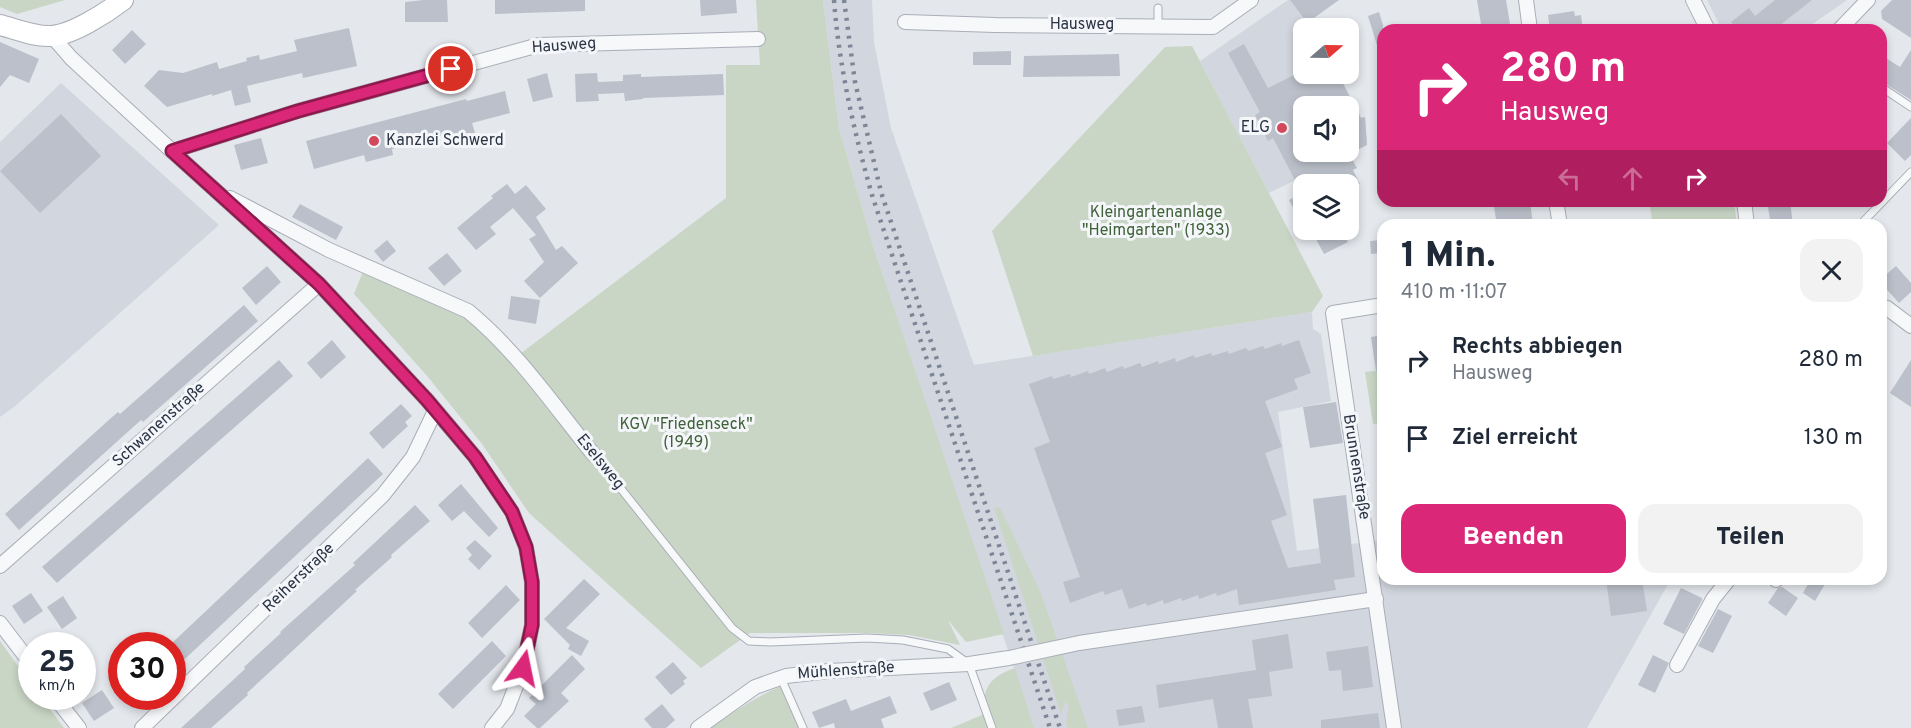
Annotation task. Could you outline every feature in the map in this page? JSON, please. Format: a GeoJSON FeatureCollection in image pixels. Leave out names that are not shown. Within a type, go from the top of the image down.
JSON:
{"type":"FeatureCollection","features":[{"type":"Feature","properties":{"kind":"street"},"geometry":{"type":"LineString","coordinates":[[0,25],[41,36],[52,36],[69,31],[123,0]]}},
{"type":"Feature","properties":{"kind":"street","name":"Hausweg"},"geometry":{"type":"LineString","coordinates":[[905,22],[1214,27],[1251,0]]}},
{"type":"Feature","properties":{"kind":"street"},"geometry":{"type":"LineString","coordinates":[[1526,0],[1529,24]]}},
{"type":"Feature","properties":{"kind":"street"},"geometry":{"type":"LineString","coordinates":[[1693,0],[1705,24]]}},
{"type":"Feature","properties":{"kind":"street"},"geometry":{"type":"LineString","coordinates":[[1845,24],[1868,0]]}},
{"type":"Feature","properties":{"kind":"street"},"geometry":{"type":"LineString","coordinates":[[52,36],[71,58],[319,284],[475,457],[512,512],[526,547],[532,582],[532,625],[523,668],[507,709],[492,728]]}},
{"type":"Feature","properties":{"kind":"street","name":"Hausweg"},"geometry":{"type":"LineString","coordinates":[[172,151],[298,111],[539,45],[758,39]]}},
{"type":"Feature","properties":{"kind":"street","name":"Eselsweg"},"geometry":{"type":"LineString","coordinates":[[210,187],[329,249],[468,311],[511,352],[594,455]]}},
{"type":"Feature","properties":{"kind":"street","name":"Schwanenstraße"},"geometry":{"type":"LineString","coordinates":[[0,566],[319,284]]}},
{"type":"Feature","properties":{"kind":"street","name":"Brunnenstraße"},"geometry":{"type":"LineString","coordinates":[[1377,306],[1333,313],[1394,728]]}},
{"type":"Feature","properties":{"kind":"street"},"geometry":{"type":"LineString","coordinates":[[1887,308],[1911,326]]}},
{"type":"Feature","properties":{"kind":"street","name":"Reiherstraße"},"geometry":{"type":"LineString","coordinates":[[142,728],[383,495],[413,457],[435,411]]}},
{"type":"Feature","properties":{"kind":"street"},"geometry":{"type":"LineString","coordinates":[[1677,665],[1713,599],[1724,585]]}},
{"type":"Feature","properties":{"kind":"street","name":"Mühlenstraße"},"geometry":{"type":"LineString","coordinates":[[698,728],[755,687],[781,678],[829,670],[969,664],[1079,643],[1376,599]]}},
{"type":"Feature","properties":{"kind":"street"},"geometry":{"type":"LineString","coordinates":[[0,623],[18,647]]}},
{"type":"Feature","properties":{"kind":"street"},"geometry":{"type":"LineString","coordinates":[[65,710],[79,728]]}},
{"type":"Feature","properties":{"kind":"lane"},"geometry":{"type":"LineString","coordinates":[[1158,8],[1158,25]]}},
{"type":"Feature","properties":{"kind":"lane"},"geometry":{"type":"LineString","coordinates":[[1887,91],[1911,107]]}},
{"type":"Feature","properties":{"kind":"lane"},"geometry":{"type":"LineString","coordinates":[[1887,197],[1911,172]]}},
{"type":"Feature","properties":{"kind":"lane"},"geometry":{"type":"LineString","coordinates":[[1866,219],[1877,207]]}},
{"type":"Feature","properties":{"kind":"lane","name":"Eselsweg"},"geometry":{"type":"LineString","coordinates":[[594,455],[732,628],[749,641],[903,640],[948,649],[969,664]]}},
{"type":"Feature","properties":{"kind":"lane"},"geometry":{"type":"LineString","coordinates":[[969,664],[992,728]]}},
{"type":"Feature","properties":{"kind":"lane"},"geometry":{"type":"LineString","coordinates":[[781,678],[803,728]]}},
{"type":"Feature","properties":{"kind":"shaded area"},"geometry":{"type":"Polygon","coordinates":[[[823,0],[872,0],[874,42],[891,128],[974,365],[1312,312],[1313,329],[1321,334],[1331,401],[1278,412],[1297,551],[1377,541],[1377,585],[1668,585],[1587,728],[1034,728],[873,246],[839,128],[823,0]]]}},
{"type":"Feature","properties":{"kind":"shaded area"},"geometry":{"type":"Polygon","coordinates":[[[1290,0],[1303,18],[1293,18],[1293,84],[1343,84],[1350,96],[1293,96],[1293,162],[1332,162],[1308,174],[1293,174],[1293,181],[1269,193],[1200,61],[1290,0]]]}},
{"type":"Feature","properties":{"kind":"shaded area"},"geometry":{"type":"Polygon","coordinates":[[[1707,0],[1847,0],[1813,24],[1719,24],[1707,0]]]}},
{"type":"Feature","properties":{"kind":"shaded area"},"geometry":{"type":"Polygon","coordinates":[[[61,83],[219,225],[0,417],[0,142],[61,83]]]}},
{"type":"Feature","properties":{"kind":"shaded area"},"geometry":{"type":"Polygon","coordinates":[[[1359,114],[1361,118],[1365,117],[1367,145],[1359,149],[1359,114]]]}},
{"type":"Feature","properties":{"kind":"green space"},"geometry":{"type":"Polygon","coordinates":[[[0,0],[65,0],[17,14],[0,7],[0,0]]]}},
{"type":"Feature","properties":{"kind":"green space","name":"KGV \"Friedenseck\" (1949)"},"geometry":{"type":"Polygon","coordinates":[[[756,0],[823,0],[839,128],[873,246],[1004,634],[966,642],[948,620],[960,645],[909,635],[750,633],[701,668],[529,513],[482,444],[428,377],[354,294],[364,269],[470,321],[512,360],[726,198],[726,65],[760,65],[756,0]]]}},
{"type":"Feature","properties":{"kind":"green space","name":"Kleingartenanlage \"Heimgarten\" (1933)"},"geometry":{"type":"Polygon","coordinates":[[[1192,46],[1323,296],[1312,312],[1033,356],[992,231],[1165,47],[1192,46]]]}},
{"type":"Feature","properties":{"kind":"green space"},"geometry":{"type":"Polygon","coordinates":[[[1650,207],[1735,207],[1736,219],[1652,219],[1650,207]]]}},
{"type":"Feature","properties":{"kind":"green space"},"geometry":{"type":"Polygon","coordinates":[[[1377,371],[1377,424],[1373,424],[1365,372],[1377,371]]]}},
{"type":"Feature","properties":{"kind":"green space"},"geometry":{"type":"Polygon","coordinates":[[[994,507],[1000,508],[1040,591],[1088,728],[1068,728],[1066,723],[1069,705],[1065,702],[1061,714],[994,507]]]}},
{"type":"Feature","properties":{"kind":"green space"},"geometry":{"type":"Polygon","coordinates":[[[0,641],[18,666],[18,710],[50,710],[64,728],[0,728],[0,641]]]}},
{"type":"Feature","properties":{"kind":"green space"},"geometry":{"type":"Polygon","coordinates":[[[1015,668],[1034,728],[951,728],[982,715],[984,697],[989,685],[998,676],[1015,668]]]}},
{"type":"Feature","properties":{"kind":"green space"},"geometry":{"type":"Polygon","coordinates":[[[788,683],[808,728],[711,728],[748,703],[788,683]]]}},
{"type":"Feature","properties":{"kind":"building"},"geometry":{"type":"Polygon","coordinates":[[[447,0],[448,22],[405,22],[405,2],[447,0]]]}},
{"type":"Feature","properties":{"kind":"building"},"geometry":{"type":"Polygon","coordinates":[[[495,0],[585,0],[585,11],[495,14],[495,0]]]}},
{"type":"Feature","properties":{"kind":"building"},"geometry":{"type":"Polygon","coordinates":[[[700,0],[736,0],[737,13],[701,16],[700,0]]]}},
{"type":"Feature","properties":{"kind":"building"},"geometry":{"type":"Polygon","coordinates":[[[1290,0],[1339,0],[1314,18],[1303,18],[1290,0]]]}},
{"type":"Feature","properties":{"kind":"building"},"geometry":{"type":"Polygon","coordinates":[[[1477,0],[1506,0],[1510,24],[1481,24],[1477,0]]]}},
{"type":"Feature","properties":{"kind":"building"},"geometry":{"type":"Polygon","coordinates":[[[1775,0],[1812,0],[1782,24],[1732,24],[1731,22],[1749,8],[1755,16],[1775,0]]]}},
{"type":"Feature","properties":{"kind":"building"},"geometry":{"type":"Polygon","coordinates":[[[1892,0],[1911,0],[1911,38],[1882,19],[1881,11],[1892,0]]]}},
{"type":"Feature","properties":{"kind":"building"},"geometry":{"type":"Polygon","coordinates":[[[1574,11],[1575,16],[1581,15],[1582,24],[1549,24],[1548,15],[1574,11]]]}},
{"type":"Feature","properties":{"kind":"building"},"geometry":{"type":"Polygon","coordinates":[[[1379,12],[1383,24],[1377,24],[1377,45],[1368,16],[1379,12]]]}},
{"type":"Feature","properties":{"kind":"building"},"geometry":{"type":"Polygon","coordinates":[[[349,28],[357,66],[303,78],[302,73],[247,86],[251,102],[235,106],[231,90],[167,107],[144,86],[159,70],[183,73],[217,62],[219,69],[259,55],[260,60],[297,51],[294,40],[349,28]]]}},
{"type":"Feature","properties":{"kind":"building"},"geometry":{"type":"Polygon","coordinates":[[[132,30],[146,44],[125,64],[112,50],[132,30]]]}},
{"type":"Feature","properties":{"kind":"building"},"geometry":{"type":"Polygon","coordinates":[[[0,42],[39,59],[29,83],[10,75],[0,87],[0,42]]]}},
{"type":"Feature","properties":{"kind":"building"},"geometry":{"type":"Polygon","coordinates":[[[1244,44],[1268,88],[1293,76],[1293,84],[1343,84],[1350,96],[1293,96],[1293,162],[1354,162],[1357,168],[1353,170],[1355,174],[1293,174],[1293,176],[1273,138],[1268,141],[1255,115],[1260,112],[1228,53],[1244,44]]]}},
{"type":"Feature","properties":{"kind":"building"},"geometry":{"type":"Polygon","coordinates":[[[1911,50],[1911,100],[1887,85],[1887,59],[1900,67],[1911,50]]]}},
{"type":"Feature","properties":{"kind":"building"},"geometry":{"type":"Polygon","coordinates":[[[1011,51],[1011,65],[973,65],[973,52],[1011,51]]]}},
{"type":"Feature","properties":{"kind":"building"},"geometry":{"type":"Polygon","coordinates":[[[1119,54],[1120,76],[1023,77],[1024,56],[1119,54]]]}},
{"type":"Feature","properties":{"kind":"building"},"geometry":{"type":"Polygon","coordinates":[[[547,73],[553,97],[533,102],[527,79],[547,73]]]}},
{"type":"Feature","properties":{"kind":"building"},"geometry":{"type":"Polygon","coordinates":[[[597,73],[598,82],[623,81],[623,75],[641,74],[641,77],[723,74],[724,95],[643,98],[625,101],[624,93],[598,94],[599,101],[576,102],[575,74],[597,73]]]}},
{"type":"Feature","properties":{"kind":"building"},"geometry":{"type":"Polygon","coordinates":[[[505,91],[510,113],[472,123],[475,133],[453,139],[452,133],[392,149],[393,155],[366,162],[364,155],[314,169],[306,141],[505,91]]]}},
{"type":"Feature","properties":{"kind":"building"},"geometry":{"type":"Polygon","coordinates":[[[61,114],[101,156],[40,213],[0,171],[61,114]]]}},
{"type":"Feature","properties":{"kind":"building"},"geometry":{"type":"Polygon","coordinates":[[[1359,114],[1361,118],[1365,117],[1367,145],[1359,149],[1359,114]]]}},
{"type":"Feature","properties":{"kind":"building"},"geometry":{"type":"Polygon","coordinates":[[[1911,118],[1911,155],[1905,161],[1887,143],[1911,118]]]}},
{"type":"Feature","properties":{"kind":"building"},"geometry":{"type":"Polygon","coordinates":[[[261,138],[268,163],[241,170],[234,145],[261,138]]]}},
{"type":"Feature","properties":{"kind":"building"},"geometry":{"type":"Polygon","coordinates":[[[507,184],[515,194],[526,185],[546,209],[536,217],[556,250],[562,246],[578,263],[540,298],[524,281],[544,262],[529,239],[536,235],[513,208],[490,227],[496,234],[476,250],[457,228],[507,184]]]}},
{"type":"Feature","properties":{"kind":"building"},"geometry":{"type":"Polygon","coordinates":[[[300,204],[343,227],[336,240],[292,217],[300,204]]]}},
{"type":"Feature","properties":{"kind":"building"},"geometry":{"type":"Polygon","coordinates":[[[1494,207],[1531,207],[1532,219],[1496,219],[1494,207]]]}},
{"type":"Feature","properties":{"kind":"building"},"geometry":{"type":"Polygon","coordinates":[[[1768,207],[1791,207],[1792,219],[1770,219],[1768,207]]]}},
{"type":"Feature","properties":{"kind":"building"},"geometry":{"type":"Polygon","coordinates":[[[387,240],[396,251],[383,262],[374,251],[387,240]]]}},
{"type":"Feature","properties":{"kind":"building"},"geometry":{"type":"Polygon","coordinates":[[[1316,240],[1347,240],[1348,242],[1324,254],[1316,240]]]}},
{"type":"Feature","properties":{"kind":"building"},"geometry":{"type":"Polygon","coordinates":[[[1377,240],[1377,254],[1371,254],[1370,241],[1377,240]]]}},
{"type":"Feature","properties":{"kind":"building"},"geometry":{"type":"Polygon","coordinates":[[[447,253],[462,271],[444,286],[428,268],[447,253]]]}},
{"type":"Feature","properties":{"kind":"building"},"geometry":{"type":"Polygon","coordinates":[[[267,266],[281,282],[256,305],[242,288],[267,266]]]}},
{"type":"Feature","properties":{"kind":"building"},"geometry":{"type":"Polygon","coordinates":[[[1896,266],[1911,283],[1911,292],[1899,303],[1887,290],[1887,274],[1896,266]]]}},
{"type":"Feature","properties":{"kind":"building"},"geometry":{"type":"Polygon","coordinates":[[[511,296],[540,300],[536,324],[508,319],[511,296]]]}},
{"type":"Feature","properties":{"kind":"building"},"geometry":{"type":"Polygon","coordinates":[[[244,305],[258,321],[143,422],[141,420],[19,530],[5,514],[111,418],[118,412],[120,414],[244,305]]]}},
{"type":"Feature","properties":{"kind":"building"},"geometry":{"type":"Polygon","coordinates":[[[1377,336],[1377,371],[1376,371],[1371,337],[1377,336]]]}},
{"type":"Feature","properties":{"kind":"building"},"geometry":{"type":"Polygon","coordinates":[[[332,340],[346,357],[321,379],[307,363],[332,340]]]}},
{"type":"Feature","properties":{"kind":"building"},"geometry":{"type":"Polygon","coordinates":[[[1299,340],[1311,373],[1294,379],[1298,389],[1265,401],[1282,447],[1265,453],[1287,515],[1271,521],[1288,568],[1321,563],[1313,499],[1346,495],[1355,577],[1334,580],[1336,590],[1239,605],[1237,589],[1217,596],[1216,593],[1199,599],[1198,595],[1164,604],[1163,600],[1129,609],[1122,589],[1105,595],[1103,591],[1070,603],[1063,582],[1080,577],[1034,448],[1050,442],[1029,384],[1052,376],[1053,379],[1070,374],[1071,377],[1105,368],[1107,372],[1140,363],[1142,367],[1175,358],[1176,362],[1194,355],[1195,358],[1211,353],[1212,356],[1228,351],[1229,354],[1246,348],[1248,351],[1263,346],[1265,349],[1299,340]]]}},
{"type":"Feature","properties":{"kind":"building"},"geometry":{"type":"Polygon","coordinates":[[[279,360],[293,376],[57,583],[42,567],[279,360]]]}},
{"type":"Feature","properties":{"kind":"building"},"geometry":{"type":"Polygon","coordinates":[[[1911,360],[1911,407],[1890,393],[1911,360]]]}},
{"type":"Feature","properties":{"kind":"building"},"geometry":{"type":"Polygon","coordinates":[[[1336,402],[1343,443],[1310,448],[1303,407],[1336,402]]]}},
{"type":"Feature","properties":{"kind":"building"},"geometry":{"type":"Polygon","coordinates":[[[401,404],[412,416],[405,422],[408,426],[383,449],[369,433],[401,404]]]}},
{"type":"Feature","properties":{"kind":"building"},"geometry":{"type":"Polygon","coordinates":[[[368,458],[383,474],[186,658],[186,632],[184,632],[368,458]]]}},
{"type":"Feature","properties":{"kind":"building"},"geometry":{"type":"Polygon","coordinates":[[[461,484],[498,528],[489,537],[464,511],[452,521],[438,505],[461,484]]]}},
{"type":"Feature","properties":{"kind":"building"},"geometry":{"type":"Polygon","coordinates":[[[415,505],[430,521],[391,555],[392,557],[355,590],[357,591],[247,693],[248,695],[211,728],[181,728],[245,669],[244,667],[280,632],[355,565],[353,563],[415,505]]]}},
{"type":"Feature","properties":{"kind":"building"},"geometry":{"type":"Polygon","coordinates":[[[475,540],[492,556],[479,570],[468,559],[472,555],[466,548],[475,540]]]}},
{"type":"Feature","properties":{"kind":"building"},"geometry":{"type":"Polygon","coordinates":[[[584,579],[600,594],[566,628],[589,641],[581,656],[568,649],[570,645],[544,619],[584,579]]]}},
{"type":"Feature","properties":{"kind":"building"},"geometry":{"type":"Polygon","coordinates":[[[506,585],[520,600],[482,638],[468,623],[506,585]]]}},
{"type":"Feature","properties":{"kind":"building"},"geometry":{"type":"Polygon","coordinates":[[[1607,585],[1643,585],[1647,611],[1611,616],[1607,585]]]}},
{"type":"Feature","properties":{"kind":"building"},"geometry":{"type":"Polygon","coordinates":[[[1808,585],[1824,585],[1815,601],[1803,593],[1808,585]]]}},
{"type":"Feature","properties":{"kind":"building"},"geometry":{"type":"Polygon","coordinates":[[[1782,587],[1798,598],[1786,616],[1768,603],[1778,588],[1782,587]]]}},
{"type":"Feature","properties":{"kind":"building"},"geometry":{"type":"Polygon","coordinates":[[[1681,588],[1702,598],[1684,634],[1663,624],[1681,588]]]}},
{"type":"Feature","properties":{"kind":"building"},"geometry":{"type":"Polygon","coordinates":[[[31,593],[43,611],[24,624],[12,606],[31,593]]]}},
{"type":"Feature","properties":{"kind":"building"},"geometry":{"type":"Polygon","coordinates":[[[63,596],[77,618],[62,629],[47,607],[63,596]]]}},
{"type":"Feature","properties":{"kind":"building"},"geometry":{"type":"Polygon","coordinates":[[[1718,609],[1732,616],[1713,653],[1698,646],[1718,609]]]}},
{"type":"Feature","properties":{"kind":"building"},"geometry":{"type":"Polygon","coordinates":[[[1288,634],[1293,668],[1269,672],[1272,696],[1248,699],[1253,728],[1218,728],[1213,699],[1159,708],[1156,685],[1256,670],[1252,640],[1288,634]]]}},
{"type":"Feature","properties":{"kind":"building"},"geometry":{"type":"Polygon","coordinates":[[[492,641],[506,656],[453,709],[438,694],[492,641]]]}},
{"type":"Feature","properties":{"kind":"building"},"geometry":{"type":"Polygon","coordinates":[[[1368,646],[1373,687],[1343,691],[1341,670],[1329,671],[1326,652],[1368,646]]]}},
{"type":"Feature","properties":{"kind":"building"},"geometry":{"type":"Polygon","coordinates":[[[572,655],[585,669],[561,693],[569,701],[540,728],[537,728],[524,716],[536,704],[529,698],[572,655]]]}},
{"type":"Feature","properties":{"kind":"building"},"geometry":{"type":"Polygon","coordinates":[[[1653,655],[1669,663],[1655,693],[1638,685],[1653,655]]]}},
{"type":"Feature","properties":{"kind":"building"},"geometry":{"type":"Polygon","coordinates":[[[673,662],[687,678],[683,681],[685,684],[671,695],[655,677],[673,662]]]}},
{"type":"Feature","properties":{"kind":"building"},"geometry":{"type":"Polygon","coordinates":[[[949,682],[957,700],[931,711],[923,693],[949,682]]]}},
{"type":"Feature","properties":{"kind":"building"},"geometry":{"type":"Polygon","coordinates":[[[102,690],[108,699],[108,710],[111,710],[94,721],[87,710],[96,710],[96,694],[102,690]]]}},
{"type":"Feature","properties":{"kind":"building"},"geometry":{"type":"Polygon","coordinates":[[[890,696],[897,713],[881,719],[884,728],[835,728],[834,723],[819,728],[812,712],[846,699],[851,711],[890,696]]]}},
{"type":"Feature","properties":{"kind":"building"},"geometry":{"type":"Polygon","coordinates":[[[662,704],[675,720],[666,728],[652,728],[644,719],[662,704]]]}},
{"type":"Feature","properties":{"kind":"building"},"geometry":{"type":"Polygon","coordinates":[[[1142,706],[1145,722],[1119,726],[1116,710],[1142,706]]]}},
{"type":"Feature","properties":{"kind":"building"},"geometry":{"type":"Polygon","coordinates":[[[1378,713],[1380,728],[1321,728],[1321,720],[1378,713]]]}},
{"type":"Feature","properties":{"kind":"railway"},"geometry":{"type":"LineString","coordinates":[[834,0],[848,99],[872,195],[1050,728]]}},
{"type":"Feature","properties":{"kind":"railway"},"geometry":{"type":"LineString","coordinates":[[844,0],[855,82],[881,192],[1060,728]]}},
{"type":"Feature","properties":{"kind":"place","name":"ELG"},"geometry":{"type":"Point","coordinates":[1282,128]}},
{"type":"Feature","properties":{"kind":"place","name":"Kanzlei Schwerd"},"geometry":{"type":"Point","coordinates":[374,141]}},
{"type":"Feature","properties":{"kind":"route"},"geometry":{"type":"LineString","coordinates":[[451,69],[298,111],[172,151],[319,284],[427,400],[475,457],[512,512],[526,547],[532,582],[532,625],[523,668]]}}]}
